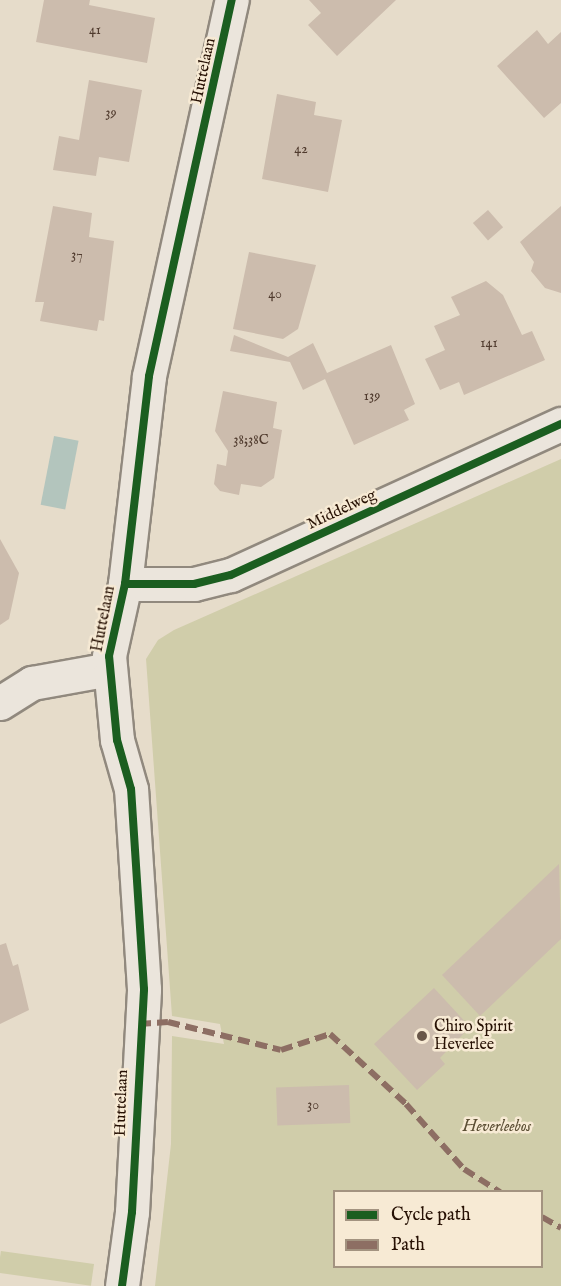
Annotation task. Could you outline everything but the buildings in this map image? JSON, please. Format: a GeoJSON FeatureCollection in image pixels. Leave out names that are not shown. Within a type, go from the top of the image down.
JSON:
{"type":"FeatureCollection","features":[{"type":"Feature","properties":{"kind":"street","name":"Huttelaan"},"geometry":{"type":"LineString","coordinates":[[122,1286],[132,1212],[144,989],[132,789],[117,740],[110,669],[112,633],[125,584],[149,376],[232,0]]}},
{"type":"Feature","properties":{"kind":"street","name":"Middelweg"},"geometry":{"type":"LineString","coordinates":[[125,584],[194,584],[231,575],[561,424]]}},
{"type":"Feature","properties":{"kind":"street"},"geometry":{"type":"LineString","coordinates":[[0,703],[32,682],[110,669]]}},
{"type":"Feature","properties":{"kind":"green space","name":"Heverleebos"},"geometry":{"type":"Polygon","coordinates":[[[561,459],[561,1286],[155,1286],[171,1144],[172,1036],[224,1044],[220,1024],[172,1016],[146,659],[158,640],[174,630],[561,459]]]}},
{"type":"Feature","properties":{"kind":"green space"},"geometry":{"type":"Polygon","coordinates":[[[1,1251],[94,1264],[91,1286],[0,1273],[1,1251]]]}},
{"type":"Feature","properties":{"kind":"shaded area"},"geometry":{"type":"Polygon","coordinates":[[[54,436],[79,441],[65,509],[41,505],[54,436]]]}},
{"type":"Feature","properties":{"kind":"marked path"},"geometry":{"type":"LineString","coordinates":[[139,1024],[168,1022],[281,1050],[330,1034],[406,1104],[464,1169],[497,1190]]}},
{"type":"Feature","properties":{"kind":"marked path"},"geometry":{"type":"LineString","coordinates":[[543,1218],[561,1228]]}},
{"type":"Feature","properties":{"kind":"cycle path"},"geometry":{"type":"LineString","coordinates":[[122,1286],[132,1212],[144,989],[131,789],[117,740],[109,656],[125,584],[149,376],[232,0]]}},
{"type":"Feature","properties":{"kind":"cycle path"},"geometry":{"type":"LineString","coordinates":[[125,584],[194,584],[231,575],[561,424]]}},
{"type":"Feature","properties":{"kind":"place","name":"Chiro Spirit Heverlee"},"geometry":{"type":"Point","coordinates":[422,1036]}}]}
